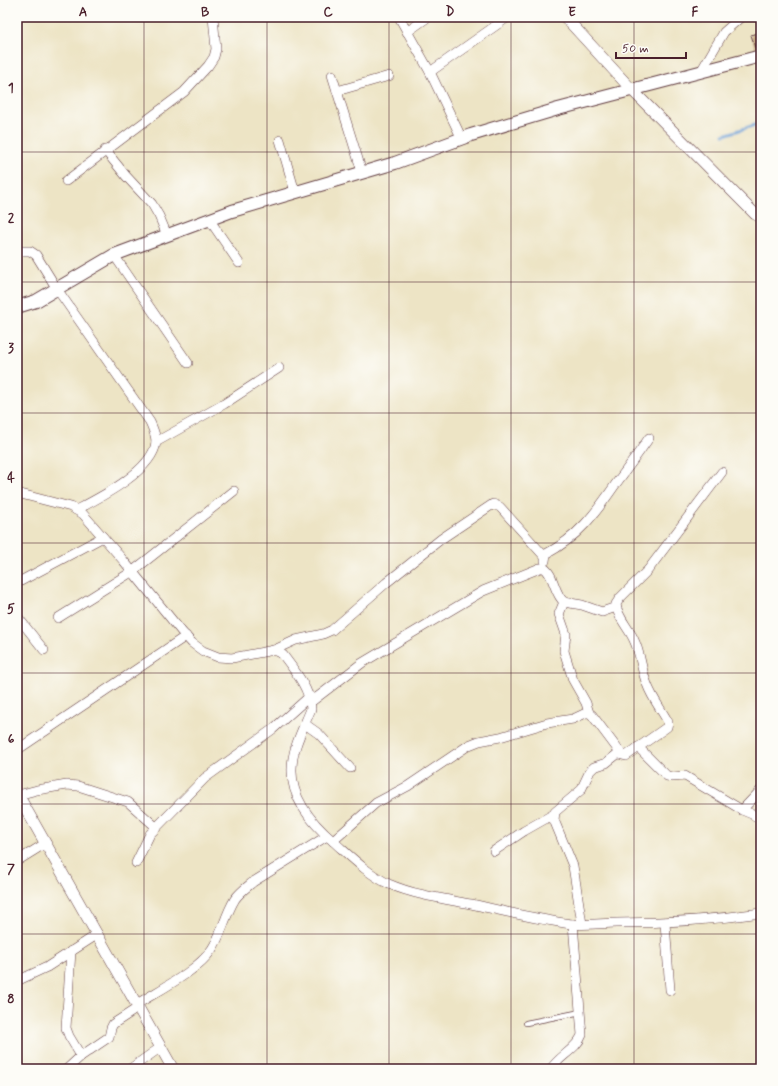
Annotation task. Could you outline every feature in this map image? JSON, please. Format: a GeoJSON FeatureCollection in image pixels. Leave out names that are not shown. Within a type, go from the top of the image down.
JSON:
{"type":"FeatureCollection","features":[{"type":"Feature","properties":{"kind":"main road"},"geometry":{"type":"LineString","coordinates":[[17,307],[36,301],[114,254],[232,210],[395,163],[462,138],[558,109],[761,56]]}},
{"type":"Feature","properties":{"kind":"street"},"geometry":{"type":"LineString","coordinates":[[66,181],[105,150],[184,92],[208,66],[214,57],[216,49],[213,17]]}},
{"type":"Feature","properties":{"kind":"street"},"geometry":{"type":"LineString","coordinates":[[399,17],[430,72],[462,138]]}},
{"type":"Feature","properties":{"kind":"street"},"geometry":{"type":"LineString","coordinates":[[407,32],[428,17]]}},
{"type":"Feature","properties":{"kind":"street"},"geometry":{"type":"LineString","coordinates":[[430,72],[508,17]]}},
{"type":"Feature","properties":{"kind":"street"},"geometry":{"type":"LineString","coordinates":[[565,17],[632,90],[755,214],[761,217]]}},
{"type":"Feature","properties":{"kind":"street"},"geometry":{"type":"LineString","coordinates":[[700,73],[724,32],[741,17]]}},
{"type":"Feature","properties":{"kind":"street"},"geometry":{"type":"LineString","coordinates":[[332,75],[362,172]]}},
{"type":"Feature","properties":{"kind":"street"},"geometry":{"type":"LineString","coordinates":[[337,91],[389,76]]}},
{"type":"Feature","properties":{"kind":"street"},"geometry":{"type":"LineString","coordinates":[[280,140],[295,192]]}},
{"type":"Feature","properties":{"kind":"street"},"geometry":{"type":"LineString","coordinates":[[105,150],[126,176],[152,204],[167,235]]}},
{"type":"Feature","properties":{"kind":"street"},"geometry":{"type":"LineString","coordinates":[[209,219],[240,262]]}},
{"type":"Feature","properties":{"kind":"street"},"geometry":{"type":"LineString","coordinates":[[17,251],[26,250],[34,252],[57,289],[150,422],[154,430],[156,442],[150,456],[139,469],[107,494],[76,510]]}},
{"type":"Feature","properties":{"kind":"street"},"geometry":{"type":"LineString","coordinates":[[114,254],[188,363]]}},
{"type":"Feature","properties":{"kind":"street"},"geometry":{"type":"LineString","coordinates":[[156,442],[224,404],[279,368]]}},
{"type":"Feature","properties":{"kind":"street"},"geometry":{"type":"LineString","coordinates":[[545,557],[546,554],[567,542],[589,521],[649,438]]}},
{"type":"Feature","properties":{"kind":"street"},"geometry":{"type":"LineString","coordinates":[[564,602],[559,612],[566,634],[564,651],[574,684],[586,703],[589,713],[623,756],[626,756],[667,727],[669,723],[648,688],[636,642],[616,607],[617,601],[648,570],[722,472]]}},
{"type":"Feature","properties":{"kind":"street"},"geometry":{"type":"LineString","coordinates":[[58,618],[133,571],[234,492]]}},
{"type":"Feature","properties":{"kind":"street"},"geometry":{"type":"LineString","coordinates":[[17,493],[72,507],[83,514],[133,571],[192,643],[203,651],[218,657],[232,658],[274,650],[296,640],[323,634],[332,630],[386,583],[441,540],[493,504],[500,507],[545,557],[546,569],[561,600],[602,612],[616,607]]}},
{"type":"Feature","properties":{"kind":"street"},"geometry":{"type":"LineString","coordinates":[[17,583],[103,537]]}},
{"type":"Feature","properties":{"kind":"street"},"geometry":{"type":"LineString","coordinates":[[136,863],[146,840],[156,827],[205,778],[273,729],[310,699],[362,663],[483,590],[540,568],[546,569]]}},
{"type":"Feature","properties":{"kind":"street"},"geometry":{"type":"LineString","coordinates":[[17,616],[44,650]]}},
{"type":"Feature","properties":{"kind":"street"},"geometry":{"type":"LineString","coordinates":[[17,750],[186,636]]}},
{"type":"Feature","properties":{"kind":"street"},"geometry":{"type":"LineString","coordinates":[[274,650],[283,655],[310,699],[311,709],[295,748],[292,762],[293,781],[297,795],[306,812],[320,831],[366,869],[388,883],[404,890],[578,924],[665,922],[761,913]]}},
{"type":"Feature","properties":{"kind":"street"},"geometry":{"type":"LineString","coordinates":[[67,1069],[81,1056],[108,1038],[110,1036],[111,1026],[188,972],[211,951],[222,931],[236,898],[253,882],[330,839],[376,803],[408,786],[469,745],[548,723],[573,719],[586,712],[589,713]]}},
{"type":"Feature","properties":{"kind":"street"},"geometry":{"type":"LineString","coordinates":[[305,724],[320,734],[350,768]]}},
{"type":"Feature","properties":{"kind":"street"},"geometry":{"type":"LineString","coordinates":[[638,747],[667,776],[685,776],[761,820]]}},
{"type":"Feature","properties":{"kind":"street"},"geometry":{"type":"LineString","coordinates":[[494,851],[524,831],[554,814],[581,790],[590,771],[594,767],[606,763],[620,752]]}},
{"type":"Feature","properties":{"kind":"street"},"geometry":{"type":"LineString","coordinates":[[156,827],[128,802],[78,786],[67,785],[18,794],[173,1069]]}},
{"type":"Feature","properties":{"kind":"street"},"geometry":{"type":"LineString","coordinates":[[742,810],[761,790]]}},
{"type":"Feature","properties":{"kind":"street"},"geometry":{"type":"LineString","coordinates":[[551,1069],[578,1043],[581,1039],[582,1030],[578,924],[573,866],[554,820],[554,814]]}},
{"type":"Feature","properties":{"kind":"street"},"geometry":{"type":"LineString","coordinates":[[17,861],[46,843]]}},
{"type":"Feature","properties":{"kind":"street"},"geometry":{"type":"LineString","coordinates":[[665,922],[670,990]]}},
{"type":"Feature","properties":{"kind":"street"},"geometry":{"type":"LineString","coordinates":[[17,981],[47,968],[98,934]]}},
{"type":"Feature","properties":{"kind":"street"},"geometry":{"type":"LineString","coordinates":[[71,951],[66,1028],[81,1056]]}},
{"type":"Feature","properties":{"kind":"street"},"geometry":{"type":"LineString","coordinates":[[130,1069],[161,1047]]}},
{"type":"Feature","properties":{"kind":"street"},"geometry":{"type":"LineString","coordinates":[[17,1065],[20,1069]]}},
{"type":"Feature","properties":{"kind":"street"},"geometry":{"type":"LineString","coordinates":[[757,1069],[761,1067]]}},
{"type":"Feature","properties":{"kind":"lane"},"geometry":{"type":"LineString","coordinates":[[526,1023],[581,1012]]}},
{"type":"Feature","properties":{"kind":"building"},"geometry":{"type":"Polygon","coordinates":[[[761,32],[761,49],[756,50],[751,35],[761,32]]]}},
{"type":"Feature","properties":{"kind":"waterway"},"geometry":{"type":"LineString","coordinates":[[724,135],[758,124],[761,113]]}}]}
